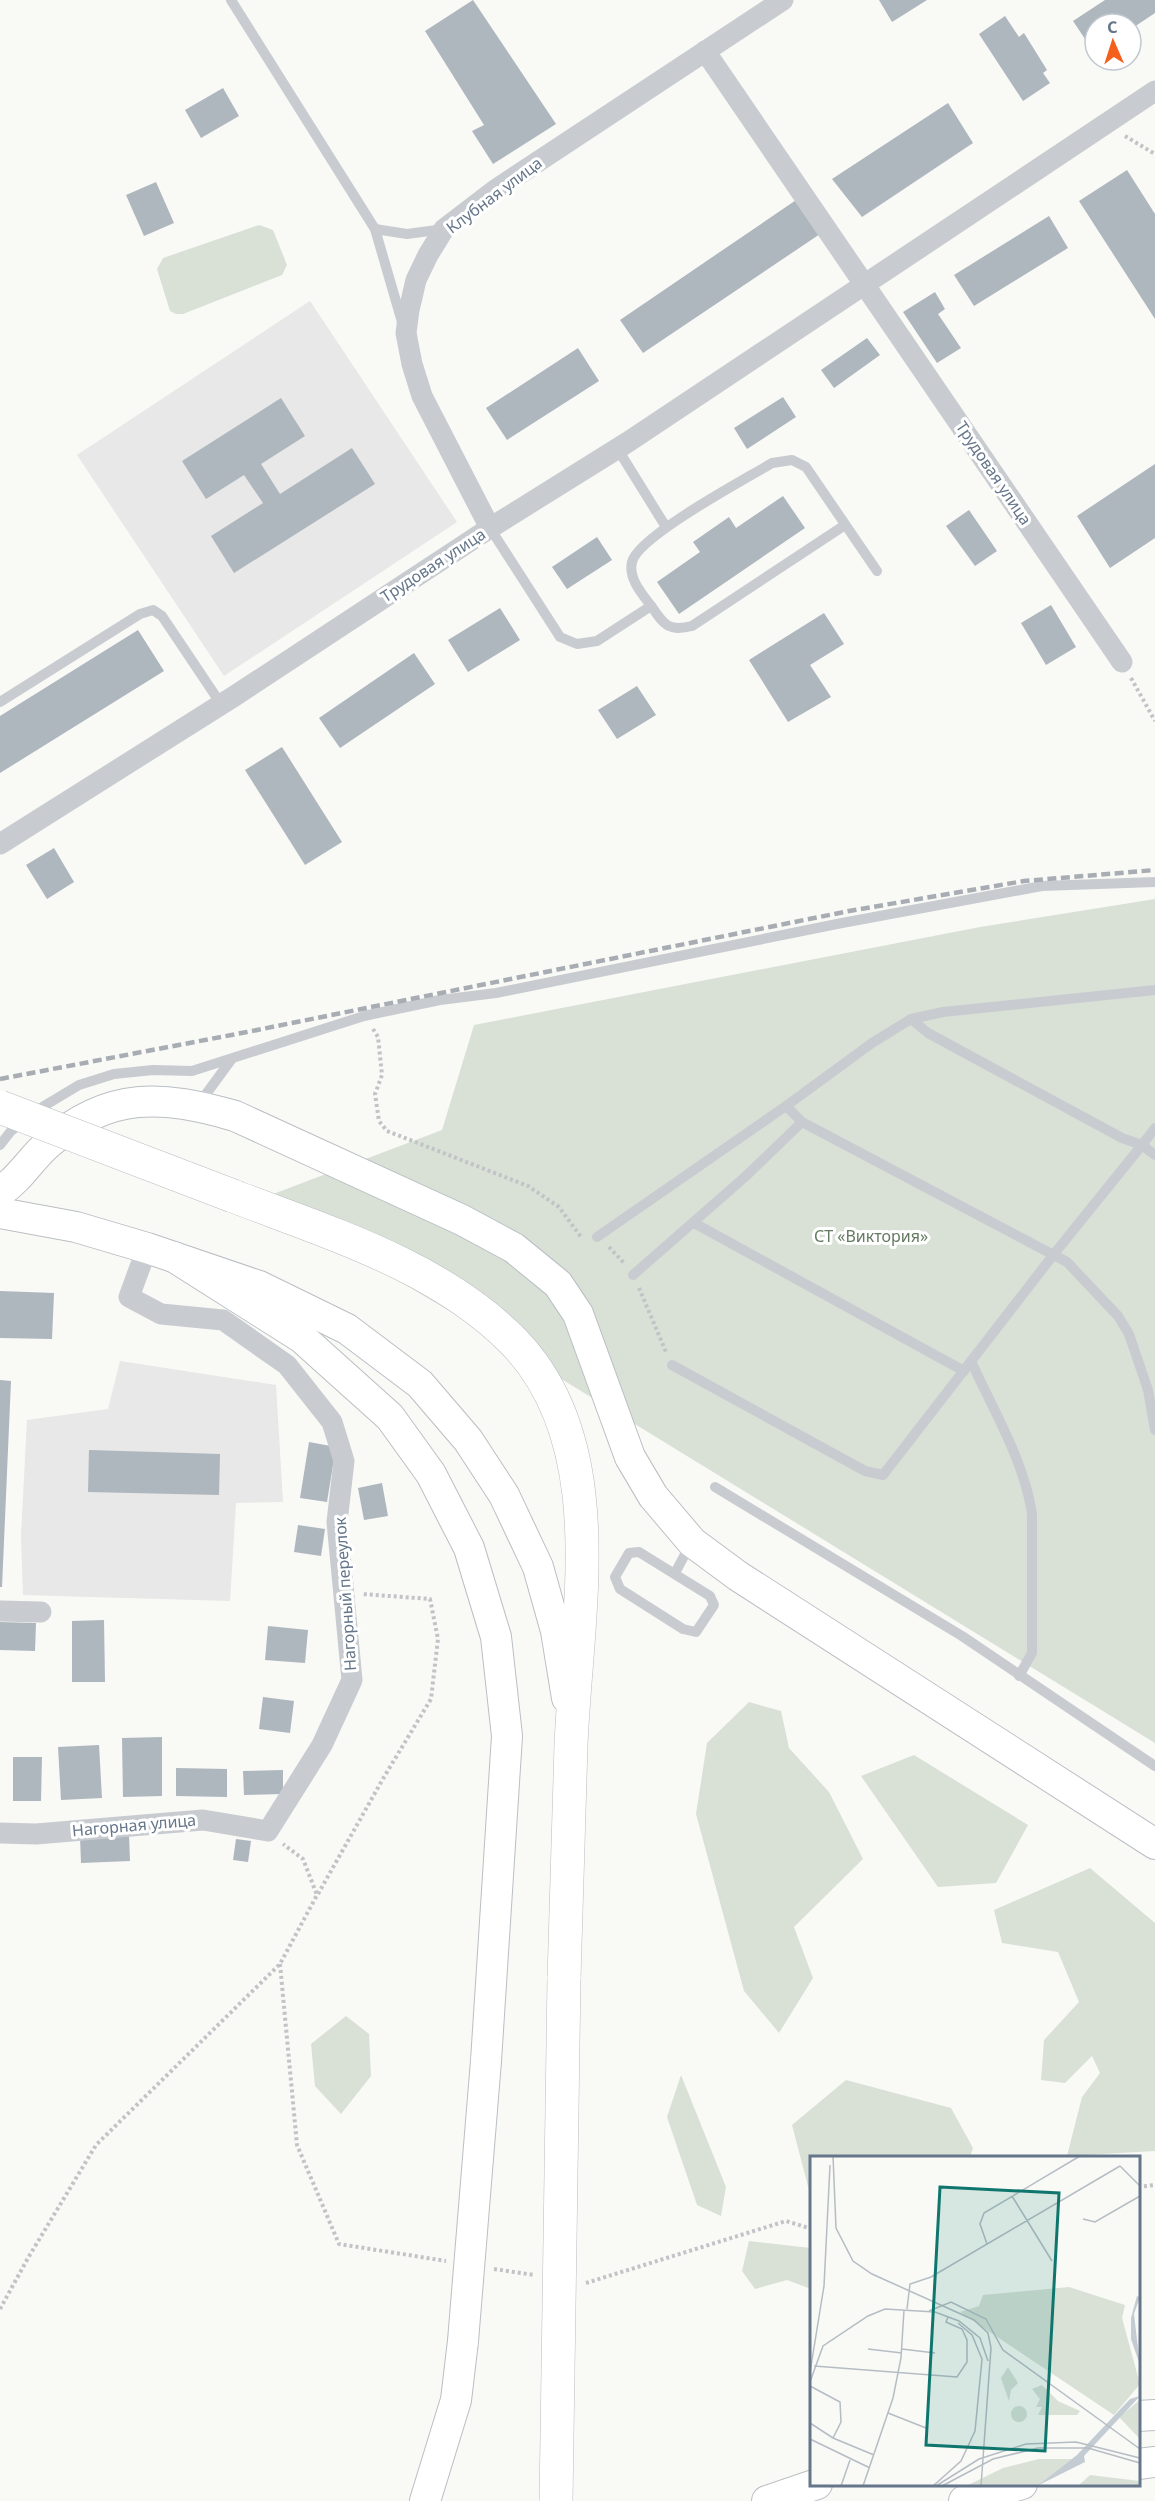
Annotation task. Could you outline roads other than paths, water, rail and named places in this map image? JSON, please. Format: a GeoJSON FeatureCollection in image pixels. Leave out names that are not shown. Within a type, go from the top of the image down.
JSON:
{"type":"FeatureCollection","features":[{"type":"Feature","properties":{"kind":"main road"},"geometry":{"type":"LineString","coordinates":[[0,1107],[233,1196],[400,1264],[465,1300],[513,1342],[548,1388],[568,1441],[576,1476],[582,1532],[571,1742],[564,1979],[556,2501]]}},
{"type":"Feature","properties":{"kind":"street","name":"Клубная улица"},"geometry":{"type":"LineString","coordinates":[[490,528],[422,396],[412,364],[406,333],[416,280],[444,229],[495,190],[783,0]]}},
{"type":"Feature","properties":{"kind":"street"},"geometry":{"type":"LineString","coordinates":[[705,51],[865,284]]}},
{"type":"Feature","properties":{"kind":"street","name":"Трудовая улица"},"geometry":{"type":"LineString","coordinates":[[0,844],[617,448],[1155,91]]}},
{"type":"Feature","properties":{"kind":"street","name":"Трудовая улица"},"geometry":{"type":"LineString","coordinates":[[865,284],[1122,662]]}},
{"type":"Feature","properties":{"kind":"street"},"geometry":{"type":"LineString","coordinates":[[0,1192],[16,1181],[48,1144],[90,1114],[127,1102],[167,1101],[235,1116],[462,1220],[514,1248],[558,1284],[578,1314],[630,1457],[653,1496],[692,1542],[738,1576],[1155,1844]]}},
{"type":"Feature","properties":{"kind":"street"},"geometry":{"type":"LineString","coordinates":[[0,1212],[76,1227],[160,1252],[259,1286],[347,1329],[420,1384],[468,1440],[504,1495],[538,1567],[562,1667],[571,1742]]}},
{"type":"Feature","properties":{"kind":"street"},"geometry":{"type":"LineString","coordinates":[[160,1252],[302,1338],[390,1417],[431,1474],[469,1548],[496,1637],[507,1736],[486,2061],[464,2341],[456,2400],[425,2501]]}},
{"type":"Feature","properties":{"kind":"street","name":"Нагорный переулок"},"geometry":{"type":"LineString","coordinates":[[160,1252],[129,1297],[161,1314],[223,1320],[287,1365],[332,1422],[344,1461],[337,1522],[352,1680],[322,1746],[268,1832]]}},
{"type":"Feature","properties":{"kind":"street"},"geometry":{"type":"LineString","coordinates":[[0,1611],[41,1612]]}},
{"type":"Feature","properties":{"kind":"street","name":"Нагорная улица"},"geometry":{"type":"LineString","coordinates":[[0,1833],[36,1834],[203,1820],[268,1832]]}},
{"type":"Feature","properties":{"kind":"street"},"geometry":{"type":"LineString","coordinates":[[1140,2416],[1155,2415]]}},
{"type":"Feature","properties":{"kind":"street"},"geometry":{"type":"LineString","coordinates":[[1140,2464],[1155,2462]]}},
{"type":"Feature","properties":{"kind":"street"},"geometry":{"type":"LineString","coordinates":[[767,2501],[811,2486]]}},
{"type":"Feature","properties":{"kind":"street"},"geometry":{"type":"LineString","coordinates":[[964,2501],[1015,2486]]}},
{"type":"Feature","properties":{"kind":"lane"},"geometry":{"type":"LineString","coordinates":[[231,0],[375,229],[406,333]]}},
{"type":"Feature","properties":{"kind":"lane"},"geometry":{"type":"LineString","coordinates":[[375,229],[407,234],[444,229]]}},
{"type":"Feature","properties":{"kind":"lane"},"geometry":{"type":"LineString","coordinates":[[617,448],[666,527]]}},
{"type":"Feature","properties":{"kind":"lane"},"geometry":{"type":"LineString","coordinates":[[845,525],[692,626],[680,629],[664,625],[634,582],[631,563],[639,548],[666,527],[772,463],[792,460],[806,467],[877,572]]}},
{"type":"Feature","properties":{"kind":"lane"},"geometry":{"type":"LineString","coordinates":[[490,528],[560,637],[577,644],[597,641],[651,606]]}},
{"type":"Feature","properties":{"kind":"lane"},"geometry":{"type":"LineString","coordinates":[[0,702],[140,614],[153,610],[162,616],[221,704]]}},
{"type":"Feature","properties":{"kind":"lane"},"geometry":{"type":"LineString","coordinates":[[0,1145],[11,1131],[36,1112],[80,1085],[114,1074],[153,1070],[192,1071],[364,1016],[440,1000],[531,986],[842,923],[1042,886],[1155,882]]}},
{"type":"Feature","properties":{"kind":"lane"},"geometry":{"type":"LineString","coordinates":[[597,1237],[786,1106],[872,1043],[911,1019],[943,1012],[1155,990]]}},
{"type":"Feature","properties":{"kind":"lane"},"geometry":{"type":"LineString","coordinates":[[911,1019],[928,1033],[1122,1138],[1142,1145],[1155,1155]]}},
{"type":"Feature","properties":{"kind":"lane"},"geometry":{"type":"LineString","coordinates":[[198,1106],[231,1060]]}},
{"type":"Feature","properties":{"kind":"lane"},"geometry":{"type":"LineString","coordinates":[[786,1106],[802,1122],[1067,1262],[1118,1316],[1130,1334],[1148,1389],[1155,1430]]}},
{"type":"Feature","properties":{"kind":"lane"},"geometry":{"type":"LineString","coordinates":[[633,1275],[746,1176],[802,1122]]}},
{"type":"Feature","properties":{"kind":"lane"},"geometry":{"type":"LineString","coordinates":[[672,1365],[865,1471],[883,1475],[1155,1128]]}},
{"type":"Feature","properties":{"kind":"lane"},"geometry":{"type":"LineString","coordinates":[[694,1223],[963,1371]]}},
{"type":"Feature","properties":{"kind":"lane"},"geometry":{"type":"LineString","coordinates":[[971,1361],[1029,1494],[1032,1514],[1032,1653],[1019,1676]]}},
{"type":"Feature","properties":{"kind":"lane"},"geometry":{"type":"LineString","coordinates":[[715,1487],[962,1636],[1155,1766]]}},
{"type":"Feature","properties":{"kind":"lane"},"geometry":{"type":"LineString","coordinates":[[675,1573],[692,1542]]}},
{"type":"Feature","properties":{"kind":"lane"},"geometry":{"type":"LineString","coordinates":[[639,1552],[675,1573],[710,1596],[714,1605],[696,1632],[683,1629],[620,1589],[615,1577],[629,1553],[639,1552]]}},
{"type":"Feature","properties":{"kind":"railway"},"geometry":{"type":"LineString","coordinates":[[0,1079],[247,1032],[849,911],[1024,881],[1155,870]]}},
{"type":"Feature","properties":{"kind":"park label","name":"СТ «Виктория»"},"geometry":{"type":"Point","coordinates":[871,1236]}}]}
